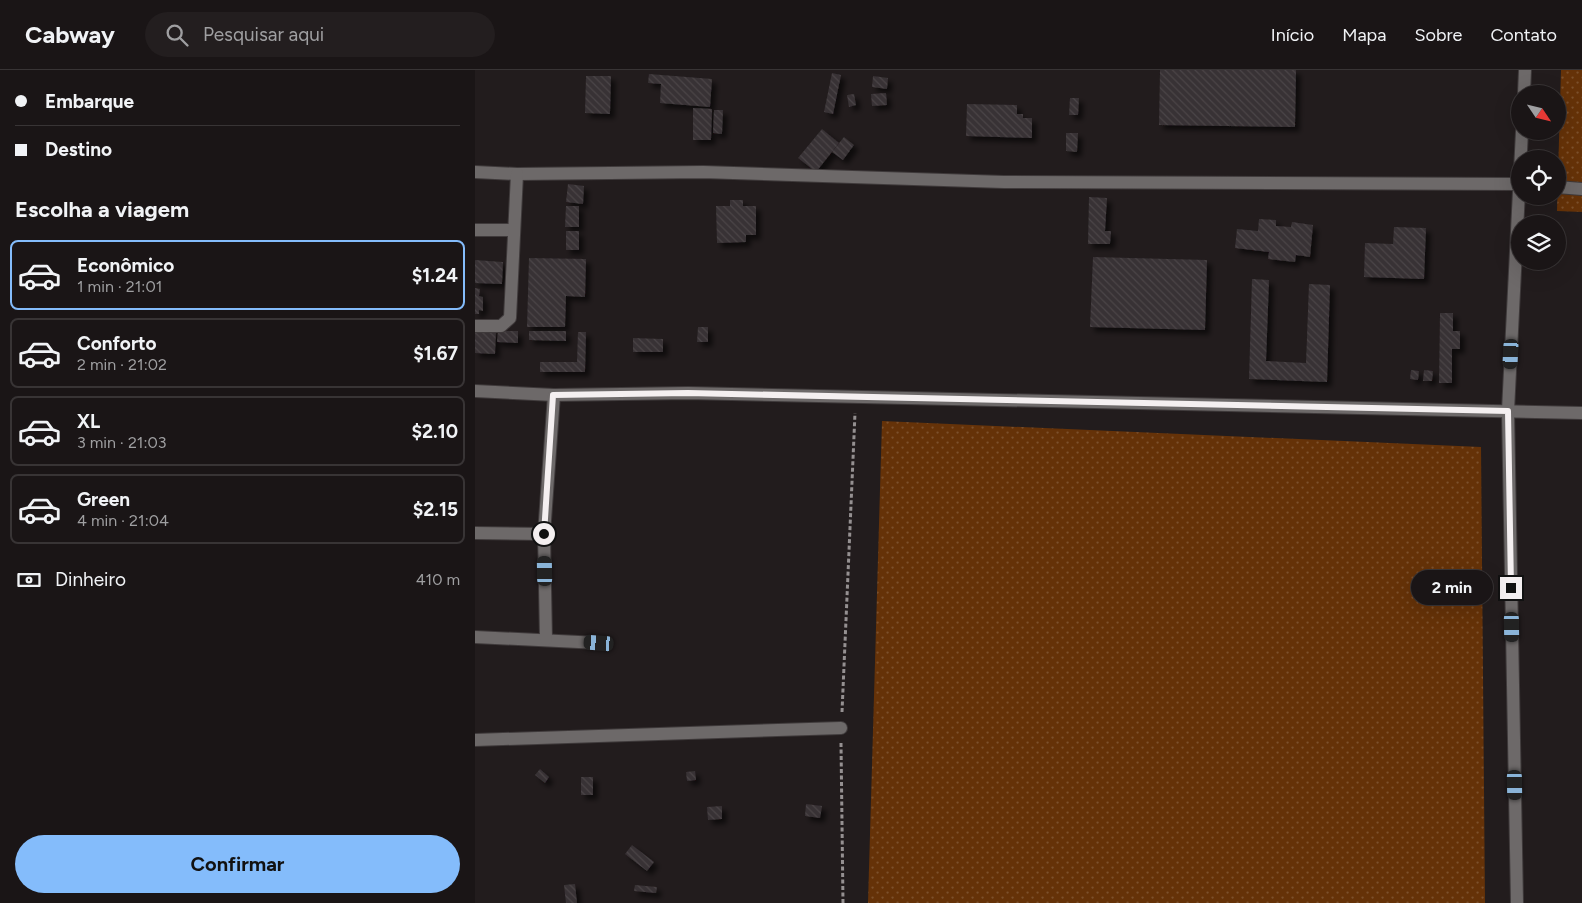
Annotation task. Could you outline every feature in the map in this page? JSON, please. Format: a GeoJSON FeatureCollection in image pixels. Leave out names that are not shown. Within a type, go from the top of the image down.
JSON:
{"type":"FeatureCollection","features":[{"type":"Feature","properties":{"kind":"street"},"geometry":{"type":"LineString","coordinates":[[1524,85],[1525,70]]}},
{"type":"Feature","properties":{"kind":"street"},"geometry":{"type":"LineString","coordinates":[[475,172],[517,174],[703,172],[1004,182],[1511,184]]}},
{"type":"Feature","properties":{"kind":"street"},"geometry":{"type":"LineString","coordinates":[[475,326],[501,326],[510,318],[517,174]]}},
{"type":"Feature","properties":{"kind":"street"},"geometry":{"type":"LineString","coordinates":[[1566,188],[1582,189]]}},
{"type":"Feature","properties":{"kind":"street"},"geometry":{"type":"LineString","coordinates":[[1517,903],[1508,411],[1518,205]]}},
{"type":"Feature","properties":{"kind":"street"},"geometry":{"type":"LineString","coordinates":[[475,230],[513,230]]}},
{"type":"Feature","properties":{"kind":"street"},"geometry":{"type":"LineString","coordinates":[[475,391],[553,395],[688,393],[1582,413]]}},
{"type":"Feature","properties":{"kind":"street"},"geometry":{"type":"LineString","coordinates":[[545,639],[544,534],[553,395]]}},
{"type":"Feature","properties":{"kind":"street"},"geometry":{"type":"LineString","coordinates":[[475,533],[544,534]]}},
{"type":"Feature","properties":{"kind":"street"},"geometry":{"type":"LineString","coordinates":[[475,638],[545,639],[599,643]]}},
{"type":"Feature","properties":{"kind":"street"},"geometry":{"type":"LineString","coordinates":[[475,740],[841,728]]}},
{"type":"Feature","properties":{"kind":"path"},"geometry":{"type":"LineString","coordinates":[[843,903],[841,728],[856,398]]}},
{"type":"Feature","properties":{"kind":"shaded area"},"geometry":{"type":"Polygon","coordinates":[[[1561,70],[1582,70],[1582,212],[1557,211],[1557,205],[1566,205],[1566,150],[1559,150],[1559,140],[1566,140],[1566,85],[1561,85],[1561,70]]]}},
{"type":"Feature","properties":{"kind":"shaded area"},"geometry":{"type":"Polygon","coordinates":[[[882,421],[1481,447],[1485,903],[868,903],[882,421]]]}},
{"type":"Feature","properties":{"kind":"building"},"geometry":{"type":"Polygon","coordinates":[[[1160,70],[1296,70],[1295,127],[1159,125],[1160,70]]]}},
{"type":"Feature","properties":{"kind":"building"},"geometry":{"type":"Polygon","coordinates":[[[832,73],[841,75],[833,114],[824,112],[832,73]]]}},
{"type":"Feature","properties":{"kind":"building"},"geometry":{"type":"Polygon","coordinates":[[[649,74],[712,79],[710,107],[660,103],[661,84],[648,83],[649,74]]]}},
{"type":"Feature","properties":{"kind":"building"},"geometry":{"type":"Polygon","coordinates":[[[586,76],[611,76],[610,114],[585,113],[586,76]]]}},
{"type":"Feature","properties":{"kind":"building"},"geometry":{"type":"Polygon","coordinates":[[[873,76],[888,78],[887,89],[872,87],[873,76]]]}},
{"type":"Feature","properties":{"kind":"building"},"geometry":{"type":"Polygon","coordinates":[[[886,93],[887,105],[872,106],[871,94],[886,93]]]}},
{"type":"Feature","properties":{"kind":"building"},"geometry":{"type":"Polygon","coordinates":[[[854,94],[856,105],[849,107],[847,95],[854,94]]]}},
{"type":"Feature","properties":{"kind":"building"},"geometry":{"type":"Polygon","coordinates":[[[1070,98],[1079,98],[1078,115],[1069,115],[1070,98]]]}},
{"type":"Feature","properties":{"kind":"building"},"geometry":{"type":"Polygon","coordinates":[[[967,104],[1017,105],[1017,114],[1023,114],[1023,118],[1032,118],[1032,138],[966,136],[967,104]]]}},
{"type":"Feature","properties":{"kind":"building"},"geometry":{"type":"Polygon","coordinates":[[[693,108],[712,109],[711,140],[693,140],[693,108]]]}},
{"type":"Feature","properties":{"kind":"building"},"geometry":{"type":"Polygon","coordinates":[[[714,110],[723,110],[722,134],[713,133],[714,110]]]}},
{"type":"Feature","properties":{"kind":"building"},"geometry":{"type":"Polygon","coordinates":[[[822,129],[839,143],[816,172],[798,158],[822,129]]]}},
{"type":"Feature","properties":{"kind":"building"},"geometry":{"type":"Polygon","coordinates":[[[1066,133],[1078,133],[1077,152],[1066,151],[1066,133]]]}},
{"type":"Feature","properties":{"kind":"building"},"geometry":{"type":"Polygon","coordinates":[[[844,137],[854,145],[843,160],[832,152],[844,137]]]}},
{"type":"Feature","properties":{"kind":"building"},"geometry":{"type":"Polygon","coordinates":[[[568,184],[584,186],[583,204],[566,202],[568,184]]]}},
{"type":"Feature","properties":{"kind":"building"},"geometry":{"type":"Polygon","coordinates":[[[1089,197],[1107,198],[1105,231],[1111,231],[1110,244],[1088,244],[1089,197]]]}},
{"type":"Feature","properties":{"kind":"building"},"geometry":{"type":"Polygon","coordinates":[[[730,200],[743,200],[743,206],[756,206],[756,235],[746,235],[746,242],[717,243],[716,206],[730,206],[730,200]]]}},
{"type":"Feature","properties":{"kind":"building"},"geometry":{"type":"Polygon","coordinates":[[[566,206],[579,206],[579,227],[565,227],[566,206]]]}},
{"type":"Feature","properties":{"kind":"building"},"geometry":{"type":"Polygon","coordinates":[[[1259,219],[1276,220],[1276,226],[1291,227],[1292,222],[1313,225],[1310,257],[1296,255],[1295,262],[1268,259],[1269,252],[1235,248],[1237,229],[1258,231],[1259,219]]]}},
{"type":"Feature","properties":{"kind":"building"},"geometry":{"type":"Polygon","coordinates":[[[1394,227],[1426,228],[1424,279],[1364,277],[1365,243],[1393,244],[1394,227]]]}},
{"type":"Feature","properties":{"kind":"building"},"geometry":{"type":"Polygon","coordinates":[[[566,231],[579,231],[579,250],[566,250],[566,231]]]}},
{"type":"Feature","properties":{"kind":"building"},"geometry":{"type":"Polygon","coordinates":[[[1093,257],[1207,260],[1205,330],[1090,327],[1093,257]]]}},
{"type":"Feature","properties":{"kind":"building"},"geometry":{"type":"Polygon","coordinates":[[[529,258],[586,259],[585,297],[566,296],[565,327],[527,327],[529,258]]]}},
{"type":"Feature","properties":{"kind":"building"},"geometry":{"type":"Polygon","coordinates":[[[475,260],[503,262],[502,284],[475,283],[475,260]]]}},
{"type":"Feature","properties":{"kind":"building"},"geometry":{"type":"Polygon","coordinates":[[[1252,279],[1269,280],[1266,361],[1306,363],[1309,284],[1330,285],[1327,382],[1249,379],[1252,279]]]}},
{"type":"Feature","properties":{"kind":"building"},"geometry":{"type":"Polygon","coordinates":[[[475,288],[480,289],[479,296],[483,297],[483,311],[479,310],[479,314],[475,314],[475,288]]]}},
{"type":"Feature","properties":{"kind":"building"},"geometry":{"type":"Polygon","coordinates":[[[1440,313],[1453,313],[1453,331],[1460,331],[1460,349],[1452,349],[1452,383],[1439,383],[1440,313]]]}},
{"type":"Feature","properties":{"kind":"building"},"geometry":{"type":"Polygon","coordinates":[[[698,327],[708,327],[708,342],[697,342],[698,327]]]}},
{"type":"Feature","properties":{"kind":"building"},"geometry":{"type":"Polygon","coordinates":[[[475,329],[496,331],[495,354],[475,353],[475,329]]]}},
{"type":"Feature","properties":{"kind":"building"},"geometry":{"type":"Polygon","coordinates":[[[498,331],[518,331],[518,343],[497,342],[498,331]]]}},
{"type":"Feature","properties":{"kind":"building"},"geometry":{"type":"Polygon","coordinates":[[[529,331],[566,331],[566,341],[529,340],[529,331]]]}},
{"type":"Feature","properties":{"kind":"building"},"geometry":{"type":"Polygon","coordinates":[[[578,332],[586,332],[585,372],[540,372],[540,362],[577,362],[578,332]]]}},
{"type":"Feature","properties":{"kind":"building"},"geometry":{"type":"Polygon","coordinates":[[[633,338],[663,339],[663,352],[633,352],[633,338]]]}},
{"type":"Feature","properties":{"kind":"building"},"geometry":{"type":"Polygon","coordinates":[[[1411,370],[1419,371],[1418,380],[1410,379],[1411,370]]]}},
{"type":"Feature","properties":{"kind":"building"},"geometry":{"type":"Polygon","coordinates":[[[1424,370],[1433,371],[1432,381],[1423,381],[1424,370]]]}},
{"type":"Feature","properties":{"kind":"building"},"geometry":{"type":"Polygon","coordinates":[[[540,769],[549,777],[545,783],[535,775],[540,769]]]}},
{"type":"Feature","properties":{"kind":"building"},"geometry":{"type":"Polygon","coordinates":[[[695,771],[696,780],[687,781],[686,772],[695,771]]]}},
{"type":"Feature","properties":{"kind":"building"},"geometry":{"type":"Polygon","coordinates":[[[581,777],[593,777],[593,795],[581,795],[581,777]]]}},
{"type":"Feature","properties":{"kind":"building"},"geometry":{"type":"Polygon","coordinates":[[[806,804],[822,806],[820,818],[805,816],[806,804]]]}},
{"type":"Feature","properties":{"kind":"building"},"geometry":{"type":"Polygon","coordinates":[[[722,806],[722,819],[708,820],[707,807],[722,806]]]}},
{"type":"Feature","properties":{"kind":"building"},"geometry":{"type":"Polygon","coordinates":[[[632,845],[654,862],[647,871],[625,854],[632,845]]]}},
{"type":"Feature","properties":{"kind":"building"},"geometry":{"type":"Polygon","coordinates":[[[575,884],[577,903],[566,903],[564,885],[575,884]]]}},
{"type":"Feature","properties":{"kind":"building"},"geometry":{"type":"Polygon","coordinates":[[[635,885],[657,887],[656,893],[634,891],[635,885]]]}},
{"type":"Feature","properties":{"kind":"route"},"geometry":{"type":"LineString","coordinates":[[544,534],[553,395],[688,393],[1508,411],[1511,588]]}}]}
